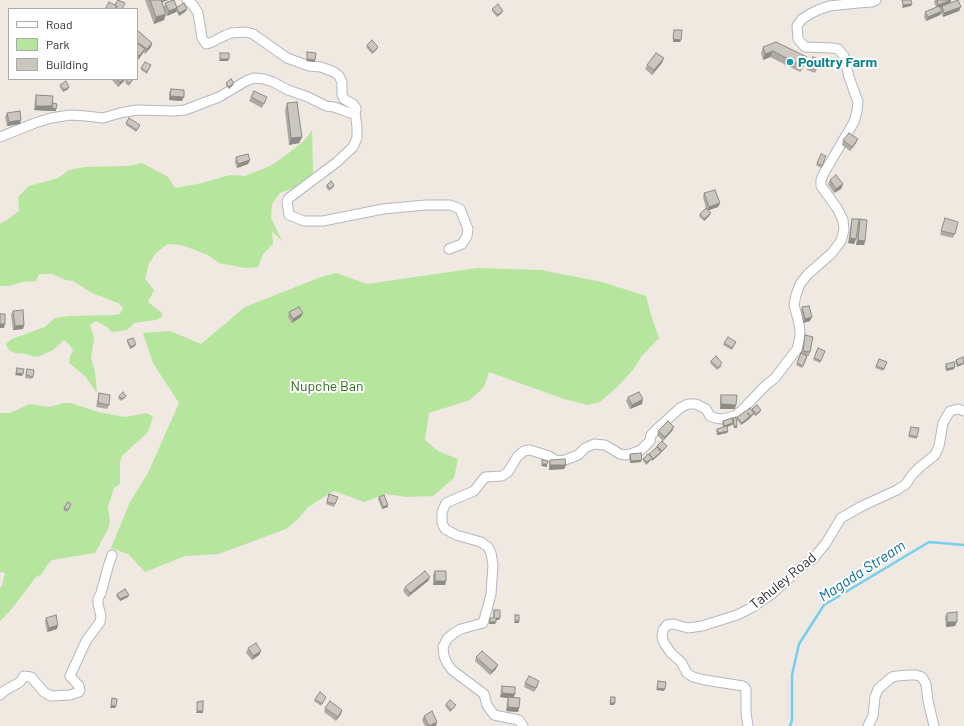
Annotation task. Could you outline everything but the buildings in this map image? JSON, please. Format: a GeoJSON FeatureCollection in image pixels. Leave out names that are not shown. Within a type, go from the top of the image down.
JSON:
{"type":"FeatureCollection","features":[{"type":"Feature","properties":{"kind":"street"},"geometry":{"type":"LineString","coordinates":[[187,0],[193,5],[198,13],[202,38],[206,44],[230,33],[246,32],[253,34],[287,58],[334,72],[339,76],[342,82],[342,95],[356,108],[354,112],[357,127],[357,138],[353,147],[337,162],[289,198],[287,201],[288,215],[304,221],[323,221],[383,209],[426,205],[450,205],[460,209],[468,229],[467,236],[462,244],[449,249]]}},
{"type":"Feature","properties":{"kind":"street"},"geometry":{"type":"LineString","coordinates":[[523,726],[519,720],[494,715],[487,705],[484,694],[452,670],[444,656],[443,647],[447,639],[454,633],[461,629],[483,623],[491,594],[493,565],[491,553],[488,547],[482,542],[456,535],[445,529],[442,523],[442,512],[446,503],[474,490],[485,477],[502,476],[508,472],[517,457],[524,451],[530,450],[557,460],[565,460],[578,455],[585,448],[594,444],[605,445],[620,454],[626,455],[641,450],[650,441],[651,436],[658,428],[680,408],[688,404],[696,404],[706,409],[710,416],[715,418],[735,416],[775,378],[797,349],[800,332],[794,305],[800,284],[808,274],[832,253],[841,240],[844,230],[843,220],[837,208],[822,186],[822,180],[824,173],[854,122],[858,102],[849,77],[844,56],[838,49],[805,47],[798,39],[797,26],[802,19],[810,14],[829,6],[872,2],[876,0]]}},
{"type":"Feature","properties":{"kind":"street"},"geometry":{"type":"LineString","coordinates":[[0,137],[35,123],[51,118],[70,115],[103,118],[137,110],[185,110],[219,98],[246,81],[254,78],[264,78],[326,106],[350,113],[354,112]]}},
{"type":"Feature","properties":{"kind":"street","name":"Tahuley Road"},"geometry":{"type":"LineString","coordinates":[[748,726],[746,712],[746,689],[743,686],[693,677],[688,673],[681,662],[671,653],[664,643],[662,637],[663,630],[667,625],[673,624],[688,628],[702,626],[737,615],[751,608],[772,594],[797,571],[813,559],[826,543],[841,518],[906,484],[920,467],[936,455],[943,423],[950,411],[958,409],[964,411]]}},
{"type":"Feature","properties":{"kind":"street"},"geometry":{"type":"LineString","coordinates":[[0,695],[20,682],[24,676],[31,677],[44,692],[51,696],[70,695],[79,692],[79,686],[70,676],[86,641],[100,622],[101,616],[98,599],[102,593],[112,555]]}},
{"type":"Feature","properties":{"kind":"street"},"geometry":{"type":"LineString","coordinates":[[868,726],[873,716],[875,698],[878,689],[892,678],[910,675],[922,677],[926,684],[928,701],[934,726]]}},
{"type":"Feature","properties":{"kind":"green space"},"geometry":{"type":"Polygon","coordinates":[[[312,130],[313,172],[304,184],[280,193],[272,204],[271,218],[282,241],[272,231],[273,244],[263,254],[258,267],[245,268],[219,263],[208,255],[195,250],[181,245],[168,244],[157,252],[149,263],[145,279],[154,290],[148,302],[162,313],[162,317],[156,320],[134,323],[127,330],[112,332],[107,327],[96,321],[90,325],[94,338],[91,358],[95,372],[97,393],[85,376],[69,363],[73,350],[64,340],[53,350],[40,356],[34,357],[27,354],[15,353],[9,350],[6,344],[12,339],[45,327],[55,318],[120,314],[123,308],[118,303],[92,293],[73,281],[66,280],[52,274],[39,274],[36,281],[22,282],[9,286],[0,286],[0,224],[19,211],[18,197],[29,186],[58,178],[69,170],[85,167],[128,166],[142,163],[168,177],[175,188],[202,183],[230,175],[245,176],[270,166],[282,158],[304,141],[312,130]]]}},
{"type":"Feature","properties":{"kind":"green space","name":"Nupche Ban"},"geometry":{"type":"Polygon","coordinates":[[[477,268],[541,270],[602,282],[646,296],[659,338],[641,357],[633,370],[600,402],[587,405],[564,399],[489,372],[484,387],[470,400],[429,413],[425,440],[438,451],[458,459],[454,478],[433,496],[407,497],[386,494],[364,502],[334,491],[308,507],[298,519],[286,529],[219,554],[185,556],[145,572],[128,554],[111,548],[130,502],[148,473],[179,403],[153,363],[143,333],[170,331],[201,344],[245,307],[321,277],[336,273],[367,284],[477,268]]]}},
{"type":"Feature","properties":{"kind":"green space"},"geometry":{"type":"Polygon","coordinates":[[[64,403],[71,403],[98,412],[125,417],[147,413],[153,417],[148,432],[122,456],[120,462],[120,484],[114,488],[108,507],[110,522],[108,529],[95,553],[52,560],[42,574],[36,577],[10,611],[0,621],[0,588],[5,573],[0,572],[0,413],[10,413],[29,404],[50,407],[64,403]]]}},
{"type":"Feature","properties":{"kind":"waterway","name":"Magada Stream"},"geometry":{"type":"LineString","coordinates":[[790,726],[792,720],[792,675],[799,644],[824,605],[929,542],[964,545]]}},
{"type":"Feature","properties":{"kind":"place","name":"Poultry Farm"},"geometry":{"type":"Point","coordinates":[790,62]}}]}
